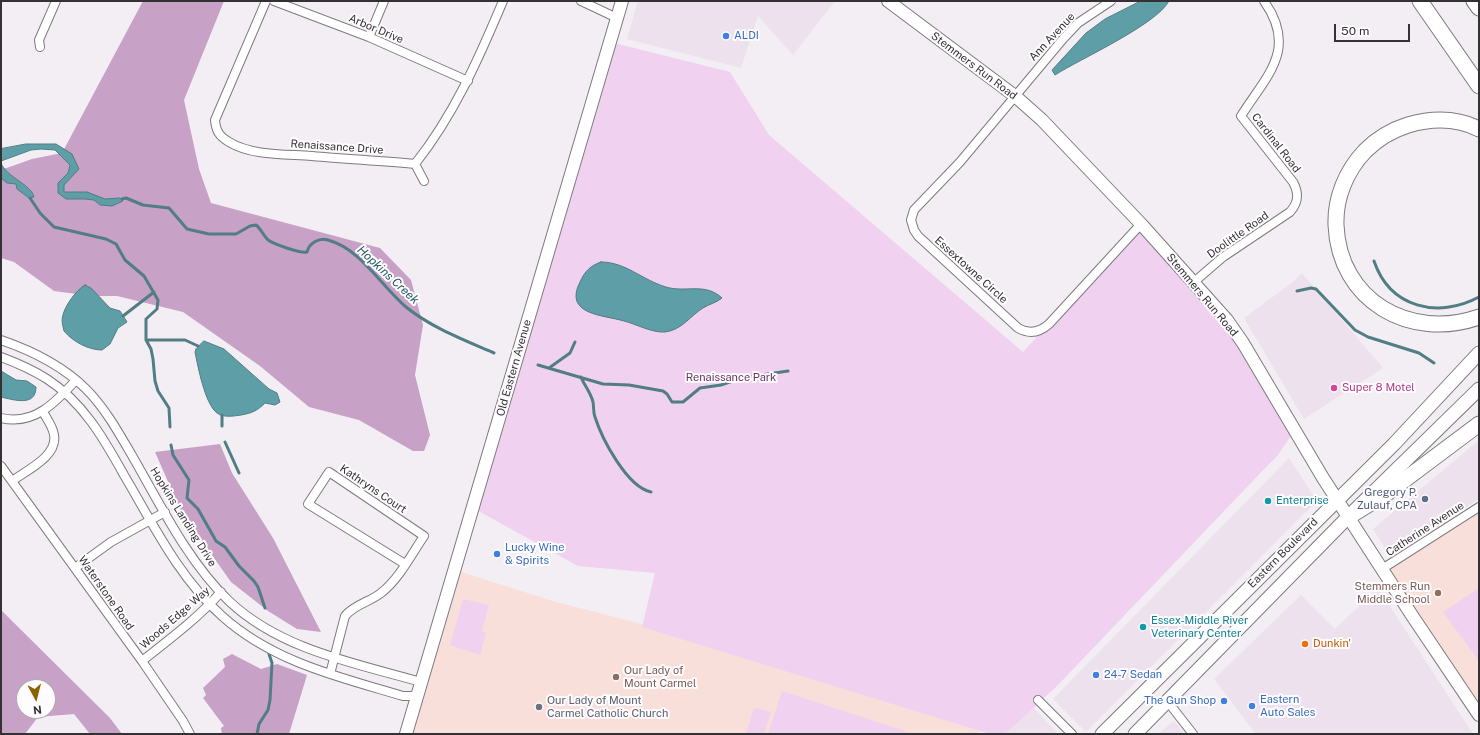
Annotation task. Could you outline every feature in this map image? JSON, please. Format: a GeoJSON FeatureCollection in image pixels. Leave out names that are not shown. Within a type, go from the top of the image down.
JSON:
{"type":"FeatureCollection","features":[{"type":"Feature","properties":{"kind":"highway"},"geometry":{"type":"LineString","coordinates":[[1420,1],[1479,86]]}},
{"type":"Feature","properties":{"kind":"highway"},"geometry":{"type":"LineString","coordinates":[[1474,1],[1479,8]]}},
{"type":"Feature","properties":{"kind":"highway"},"geometry":{"type":"LineString","coordinates":[[1479,129],[1455,121],[1438,120],[1420,121],[1402,126],[1386,134],[1370,146],[1350,169],[1338,199],[1336,221],[1339,250],[1350,276],[1371,301],[1400,318],[1432,325],[1466,321],[1479,317]]}},
{"type":"Feature","properties":{"kind":"highway"},"geometry":{"type":"LineString","coordinates":[[1348,517],[1387,493],[1479,424]]}},
{"type":"Feature","properties":{"kind":"main road","name":"Eastern Boulevard"},"geometry":{"type":"LineString","coordinates":[[1102,734],[1394,444],[1479,353]]}},
{"type":"Feature","properties":{"kind":"main road","name":"Eastern Boulevard"},"geometry":{"type":"LineString","coordinates":[[1134,734],[1168,702],[1348,517],[1479,389]]}},
{"type":"Feature","properties":{"kind":"street"},"geometry":{"type":"LineString","coordinates":[[40,47],[39,40],[56,1]]}},
{"type":"Feature","properties":{"kind":"street","name":"Renaissance Drive"},"geometry":{"type":"LineString","coordinates":[[266,1],[215,120],[216,129],[219,135],[242,148],[267,152],[416,164]]}},
{"type":"Feature","properties":{"kind":"street","name":"Arbor Drive"},"geometry":{"type":"LineString","coordinates":[[274,1],[369,37],[468,81]]}},
{"type":"Feature","properties":{"kind":"street"},"geometry":{"type":"LineString","coordinates":[[369,37],[384,1]]}},
{"type":"Feature","properties":{"kind":"street"},"geometry":{"type":"LineString","coordinates":[[424,181],[416,164],[432,143],[468,81],[504,1]]}},
{"type":"Feature","properties":{"kind":"street"},"geometry":{"type":"LineString","coordinates":[[581,1],[617,18]]}},
{"type":"Feature","properties":{"kind":"street","name":"Old Eastern Avenue"},"geometry":{"type":"LineString","coordinates":[[406,734],[622,1]]}},
{"type":"Feature","properties":{"kind":"street","name":"Stemmers Run Road"},"geometry":{"type":"LineString","coordinates":[[888,1],[1015,96],[1066,144],[1141,224],[1227,320],[1243,343],[1300,441],[1337,500],[1479,715]]}},
{"type":"Feature","properties":{"kind":"street","name":"Ann Avenue"},"geometry":{"type":"LineString","coordinates":[[1015,96],[1041,63],[1078,23],[1111,1]]}},
{"type":"Feature","properties":{"kind":"street","name":"Cardinal Road"},"geometry":{"type":"LineString","coordinates":[[1264,1],[1277,23],[1279,50],[1268,76],[1241,116],[1293,182],[1298,195],[1295,206]]}},
{"type":"Feature","properties":{"kind":"street","name":"Essextowne Circle"},"geometry":{"type":"LineString","coordinates":[[1015,96],[960,162],[914,210],[911,220],[914,230],[918,236],[1018,328],[1029,333],[1039,331],[1049,324],[1141,224]]}},
{"type":"Feature","properties":{"kind":"street","name":"Doolittle Road"},"geometry":{"type":"LineString","coordinates":[[1194,282],[1223,257],[1290,212],[1295,206]]}},
{"type":"Feature","properties":{"kind":"street","name":"Hopkins Landing Drive"},"geometry":{"type":"LineString","coordinates":[[1,340],[24,348],[51,361],[76,380],[97,401],[117,430],[200,569],[221,592],[248,617],[274,634],[334,657],[421,682]]}},
{"type":"Feature","properties":{"kind":"street"},"geometry":{"type":"LineString","coordinates":[[1,357],[27,367],[48,379],[65,392],[93,422],[181,570],[210,605],[234,626],[272,652],[330,674],[403,696],[417,696]]}},
{"type":"Feature","properties":{"kind":"street"},"geometry":{"type":"LineString","coordinates":[[1,418],[21,419],[43,412],[58,401],[76,380]]}},
{"type":"Feature","properties":{"kind":"street"},"geometry":{"type":"LineString","coordinates":[[12,481],[44,459],[53,448],[54,433],[43,412]]}},
{"type":"Feature","properties":{"kind":"street","name":"Waterstone Road"},"geometry":{"type":"LineString","coordinates":[[1,466],[142,660],[183,721],[190,734]]}},
{"type":"Feature","properties":{"kind":"street","name":"Kathryns Court"},"geometry":{"type":"LineString","coordinates":[[330,674],[345,616],[355,607],[381,594],[395,578],[405,564],[424,536],[328,472],[308,504],[405,564]]}},
{"type":"Feature","properties":{"kind":"street","name":"Catherine Avenue"},"geometry":{"type":"LineString","coordinates":[[1382,569],[1479,507]]}},
{"type":"Feature","properties":{"kind":"street"},"geometry":{"type":"LineString","coordinates":[[75,568],[110,542],[165,512]]}},
{"type":"Feature","properties":{"kind":"street","name":"Woods Edge Way"},"geometry":{"type":"LineString","coordinates":[[142,660],[175,635],[210,605],[221,592]]}},
{"type":"Feature","properties":{"kind":"street"},"geometry":{"type":"LineString","coordinates":[[1038,700],[1072,734]]}},
{"type":"Feature","properties":{"kind":"street"},"geometry":{"type":"LineString","coordinates":[[1168,702],[1193,734]]}},
{"type":"Feature","properties":{"kind":"shaded area"},"geometry":{"type":"Polygon","coordinates":[[[143,1],[224,1],[184,100],[199,169],[211,203],[380,248],[411,280],[423,325],[415,375],[430,435],[424,451],[413,451],[359,420],[309,407],[260,366],[183,312],[117,296],[92,296],[54,291],[14,262],[1,258],[1,170],[32,159],[62,153],[143,1]]]}},
{"type":"Feature","properties":{"kind":"shaded area"},"geometry":{"type":"Polygon","coordinates":[[[638,1],[835,1],[793,55],[758,16],[741,68],[627,39],[638,1]]]}},
{"type":"Feature","properties":{"kind":"shaded area"},"geometry":{"type":"Polygon","coordinates":[[[1302,273],[1383,368],[1304,419],[1244,318],[1293,282],[1302,273]]]}},
{"type":"Feature","properties":{"kind":"shaded area"},"geometry":{"type":"Polygon","coordinates":[[[1479,440],[1479,499],[1390,556],[1373,529],[1479,440]]]}},
{"type":"Feature","properties":{"kind":"shaded area"},"geometry":{"type":"Polygon","coordinates":[[[220,444],[232,473],[273,538],[321,632],[297,629],[268,611],[231,582],[181,511],[155,452],[220,444]]]}},
{"type":"Feature","properties":{"kind":"shaded area"},"geometry":{"type":"Polygon","coordinates":[[[1289,458],[1317,501],[1086,732],[1053,699],[1289,458]]]}},
{"type":"Feature","properties":{"kind":"shaded area","name":"Stemmers Run Middle School"},"geometry":{"type":"Polygon","coordinates":[[[1479,506],[1479,714],[1382,569],[1479,506]]]}},
{"type":"Feature","properties":{"kind":"shaded area","name":"Our Lady of Mount Carmel"},"geometry":{"type":"Polygon","coordinates":[[[455,570],[556,602],[642,624],[977,730],[983,734],[406,734],[455,570]]]}},
{"type":"Feature","properties":{"kind":"shaded area"},"geometry":{"type":"Polygon","coordinates":[[[1378,588],[1473,734],[1256,734],[1214,679],[1301,595],[1335,629],[1378,588]]]}},
{"type":"Feature","properties":{"kind":"shaded area"},"geometry":{"type":"Polygon","coordinates":[[[1,610],[110,718],[122,734],[90,734],[74,714],[56,716],[56,679],[16,679],[16,719],[36,719],[25,734],[1,734],[1,610]]]}},
{"type":"Feature","properties":{"kind":"shaded area"},"geometry":{"type":"Polygon","coordinates":[[[232,654],[261,669],[277,664],[307,675],[289,734],[222,734],[221,728],[224,726],[203,698],[206,695],[203,688],[225,667],[223,659],[232,654]]]}},
{"type":"Feature","properties":{"kind":"shaded area"},"geometry":{"type":"Polygon","coordinates":[[[1033,707],[1058,734],[1005,734],[1033,707]]]}},
{"type":"Feature","properties":{"kind":"shaded area"},"geometry":{"type":"Polygon","coordinates":[[[1174,721],[1184,734],[1158,734],[1174,721]]]}},
{"type":"Feature","properties":{"kind":"green space","name":"Renaissance Park"},"geometry":{"type":"Polygon","coordinates":[[[610,42],[730,72],[769,135],[1023,352],[1141,224],[1212,303],[1294,431],[1278,455],[1057,686],[1005,734],[990,734],[642,627],[655,573],[578,566],[473,508],[610,42]]]}},
{"type":"Feature","properties":{"kind":"green space"},"geometry":{"type":"Polygon","coordinates":[[[1479,588],[1479,661],[1443,612],[1479,588]]]}},
{"type":"Feature","properties":{"kind":"green space"},"geometry":{"type":"Polygon","coordinates":[[[463,599],[489,605],[482,631],[486,633],[480,655],[450,645],[463,599]]]}},
{"type":"Feature","properties":{"kind":"green space"},"geometry":{"type":"Polygon","coordinates":[[[782,691],[914,734],[768,734],[782,691]]]}},
{"type":"Feature","properties":{"kind":"green space"},"geometry":{"type":"Polygon","coordinates":[[[754,708],[771,712],[764,734],[746,734],[754,708]]]}},
{"type":"Feature","properties":{"kind":"water"},"geometry":{"type":"Polygon","coordinates":[[[1141,1],[1169,1],[1161,10],[1134,31],[1055,75],[1052,70],[1086,33],[1105,19],[1141,1]]]}},
{"type":"Feature","properties":{"kind":"water"},"geometry":{"type":"Polygon","coordinates":[[[26,144],[56,144],[72,154],[79,169],[64,185],[64,192],[87,192],[105,199],[120,198],[123,201],[112,206],[100,205],[94,200],[66,199],[58,193],[58,183],[68,173],[70,165],[55,150],[31,150],[1,161],[1,149],[26,144]]]}},
{"type":"Feature","properties":{"kind":"water"},"geometry":{"type":"Polygon","coordinates":[[[1,163],[8,173],[32,192],[34,197],[29,198],[17,189],[16,184],[7,183],[1,178],[1,163]]]}},
{"type":"Feature","properties":{"kind":"water"},"geometry":{"type":"Polygon","coordinates":[[[601,262],[626,268],[666,287],[673,289],[709,290],[722,298],[698,311],[676,329],[665,332],[655,331],[624,321],[597,315],[588,312],[581,307],[577,301],[576,293],[586,272],[594,265],[601,262]]]}},
{"type":"Feature","properties":{"kind":"water"},"geometry":{"type":"Polygon","coordinates":[[[85,285],[91,288],[110,308],[120,311],[127,322],[118,328],[110,344],[102,350],[92,349],[82,345],[72,339],[64,331],[62,319],[64,311],[71,298],[85,285]]]}},
{"type":"Feature","properties":{"kind":"water"},"geometry":{"type":"Polygon","coordinates":[[[204,341],[224,349],[269,389],[277,393],[280,402],[275,405],[265,403],[254,411],[241,415],[219,415],[209,402],[200,376],[195,352],[204,341]]]}},
{"type":"Feature","properties":{"kind":"water"},"geometry":{"type":"Polygon","coordinates":[[[1,371],[16,380],[27,381],[36,387],[35,393],[28,400],[23,401],[1,397],[1,371]]]}},
{"type":"Feature","properties":{"kind":"waterway","name":"Hopkins Creek"},"geometry":{"type":"LineString","coordinates":[[30,198],[40,213],[54,227],[106,239],[116,244],[125,260],[144,276],[158,300],[157,309],[146,319],[146,340],[151,349],[155,381],[158,391],[169,408],[170,427]]}},
{"type":"Feature","properties":{"kind":"waterway","name":"Hopkins Creek"},"geometry":{"type":"LineString","coordinates":[[122,199],[126,198],[143,205],[169,208],[187,229],[209,234],[236,234],[250,226],[256,225],[268,240],[299,252],[307,252],[312,243],[318,240],[328,240],[351,251],[406,307],[426,321],[448,333],[494,353]]}},
{"type":"Feature","properties":{"kind":"waterway"},"geometry":{"type":"LineString","coordinates":[[1374,261],[1381,277],[1391,290],[1403,299],[1417,305],[1432,308],[1448,307],[1463,304],[1479,297]]}},
{"type":"Feature","properties":{"kind":"waterway"},"geometry":{"type":"LineString","coordinates":[[1297,291],[1311,288],[1316,289],[1355,330],[1368,337],[1419,353],[1434,363]]}},
{"type":"Feature","properties":{"kind":"waterway"},"geometry":{"type":"LineString","coordinates":[[123,316],[154,292]]}},
{"type":"Feature","properties":{"kind":"waterway","name":"Hopkins Creek"},"geometry":{"type":"LineString","coordinates":[[146,340],[185,340],[198,346]]}},
{"type":"Feature","properties":{"kind":"waterway"},"geometry":{"type":"LineString","coordinates":[[549,368],[570,353],[575,342]]}},
{"type":"Feature","properties":{"kind":"waterway"},"geometry":{"type":"LineString","coordinates":[[538,365],[603,384],[629,385],[663,391],[672,402],[683,402],[700,388],[721,385],[741,378],[788,371]]}},
{"type":"Feature","properties":{"kind":"waterway"},"geometry":{"type":"LineString","coordinates":[[581,377],[592,399],[594,415],[609,449],[633,481],[642,488],[651,492]]}},
{"type":"Feature","properties":{"kind":"waterway"},"geometry":{"type":"LineString","coordinates":[[222,415],[222,426]]}},
{"type":"Feature","properties":{"kind":"waterway"},"geometry":{"type":"LineString","coordinates":[[225,442],[239,473]]}},
{"type":"Feature","properties":{"kind":"waterway","name":"Hopkins Creek"},"geometry":{"type":"LineString","coordinates":[[171,445],[173,455],[189,480],[187,498],[198,509],[216,541],[225,547],[239,566],[254,581],[258,587],[265,608]]}},
{"type":"Feature","properties":{"kind":"waterway"},"geometry":{"type":"LineString","coordinates":[[257,734],[259,724],[268,710],[270,700],[272,663],[269,654]]}},
{"type":"Feature","properties":{"kind":"place","name":"ALDI"},"geometry":{"type":"Point","coordinates":[726,36]}},
{"type":"Feature","properties":{"kind":"place","name":"Super 8 Motel"},"geometry":{"type":"Point","coordinates":[1334,388]}},
{"type":"Feature","properties":{"kind":"place","name":"Gregory P. Zulauf, CPA"},"geometry":{"type":"Point","coordinates":[1425,499]}},
{"type":"Feature","properties":{"kind":"place","name":"Enterprise"},"geometry":{"type":"Point","coordinates":[1268,501]}},
{"type":"Feature","properties":{"kind":"place","name":"Lucky Wine & Spirits"},"geometry":{"type":"Point","coordinates":[497,554]}},
{"type":"Feature","properties":{"kind":"place","name":"Stemmers Run Middle School"},"geometry":{"type":"Point","coordinates":[1438,593]}},
{"type":"Feature","properties":{"kind":"place","name":"Essex-Middle River Veterinary Center"},"geometry":{"type":"Point","coordinates":[1143,627]}},
{"type":"Feature","properties":{"kind":"place","name":"Dunkin'"},"geometry":{"type":"Point","coordinates":[1305,644]}},
{"type":"Feature","properties":{"kind":"place","name":"24-7 Sedan"},"geometry":{"type":"Point","coordinates":[1096,675]}},
{"type":"Feature","properties":{"kind":"place","name":"Our Lady of Mount Carmel"},"geometry":{"type":"Point","coordinates":[616,677]}},
{"type":"Feature","properties":{"kind":"place","name":"The Gun Shop"},"geometry":{"type":"Point","coordinates":[1224,701]}},
{"type":"Feature","properties":{"kind":"place","name":"Eastern Auto Sales"},"geometry":{"type":"Point","coordinates":[1252,706]}},
{"type":"Feature","properties":{"kind":"place","name":"Our Lady of Mount Carmel Catholic Church"},"geometry":{"type":"Point","coordinates":[539,707]}}]}
